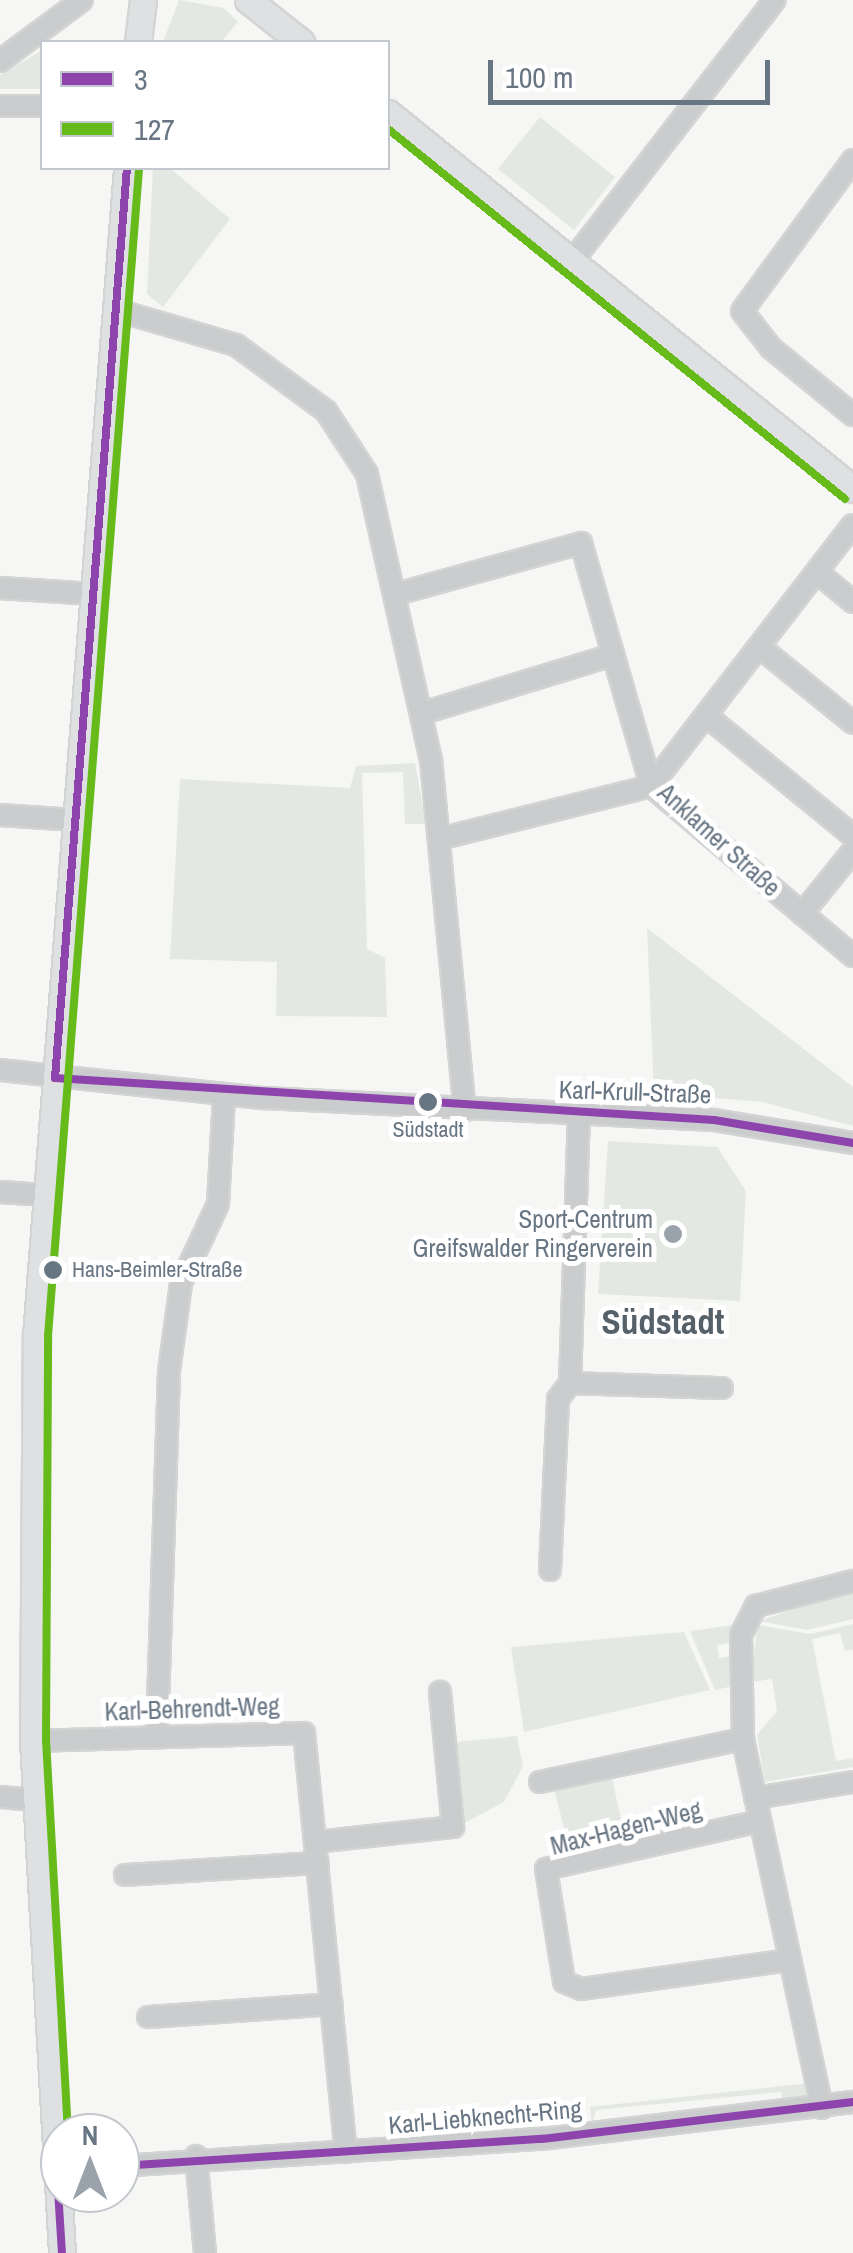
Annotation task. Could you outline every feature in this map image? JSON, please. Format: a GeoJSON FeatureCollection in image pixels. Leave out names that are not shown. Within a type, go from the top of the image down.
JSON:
{"type":"FeatureCollection","features":[{"type":"Feature","properties":{"kind":"main road"},"geometry":{"type":"LineString","coordinates":[[138,40],[143,0]]}},
{"type":"Feature","properties":{"kind":"main road"},"geometry":{"type":"LineString","coordinates":[[248,0],[298,40]]}},
{"type":"Feature","properties":{"kind":"main road"},"geometry":{"type":"LineString","coordinates":[[390,115],[853,489]]}},
{"type":"Feature","properties":{"kind":"main road"},"geometry":{"type":"LineString","coordinates":[[54,2113],[33,1740],[46,1195],[127,170]]}},
{"type":"Feature","properties":{"kind":"main road"},"geometry":{"type":"LineString","coordinates":[[60,2213],[62,2253]]}},
{"type":"Feature","properties":{"kind":"street"},"geometry":{"type":"LineString","coordinates":[[0,61],[82,0]]}},
{"type":"Feature","properties":{"kind":"street"},"geometry":{"type":"LineString","coordinates":[[572,260],[774,0]]}},
{"type":"Feature","properties":{"kind":"street"},"geometry":{"type":"LineString","coordinates":[[0,106],[40,106]]}},
{"type":"Feature","properties":{"kind":"street"},"geometry":{"type":"LineString","coordinates":[[853,160],[742,311],[771,348],[853,415]]}},
{"type":"Feature","properties":{"kind":"street"},"geometry":{"type":"LineString","coordinates":[[116,310],[236,345],[326,411],[367,474],[400,593],[443,838],[465,1110]]}},
{"type":"Feature","properties":{"kind":"street","name":"Anklamer Straße"},"geometry":{"type":"LineString","coordinates":[[853,525],[709,718],[651,786],[853,956]]}},
{"type":"Feature","properties":{"kind":"street"},"geometry":{"type":"LineString","coordinates":[[400,593],[581,542],[651,786],[443,838]]}},
{"type":"Feature","properties":{"kind":"street"},"geometry":{"type":"LineString","coordinates":[[817,572],[853,602]]}},
{"type":"Feature","properties":{"kind":"street"},"geometry":{"type":"LineString","coordinates":[[0,588],[92,594]]}},
{"type":"Feature","properties":{"kind":"street"},"geometry":{"type":"LineString","coordinates":[[762,648],[853,723]]}},
{"type":"Feature","properties":{"kind":"street"},"geometry":{"type":"LineString","coordinates":[[423,712],[614,656]]}},
{"type":"Feature","properties":{"kind":"street"},"geometry":{"type":"LineString","coordinates":[[709,718],[853,836]]}},
{"type":"Feature","properties":{"kind":"street"},"geometry":{"type":"LineString","coordinates":[[0,815],[74,820]]}},
{"type":"Feature","properties":{"kind":"street","name":"Anklamer Straße"},"geometry":{"type":"LineString","coordinates":[[802,914],[853,850]]}},
{"type":"Feature","properties":{"kind":"street"},"geometry":{"type":"LineString","coordinates":[[0,1070],[55,1078]]}},
{"type":"Feature","properties":{"kind":"street","name":"Karl-Krull-Straße"},"geometry":{"type":"LineString","coordinates":[[55,1078],[224,1096],[767,1125],[853,1142]]}},
{"type":"Feature","properties":{"kind":"street"},"geometry":{"type":"LineString","coordinates":[[158,1734],[169,1372],[181,1283],[218,1204],[224,1096]]}},
{"type":"Feature","properties":{"kind":"street"},"geometry":{"type":"LineString","coordinates":[[550,1570],[558,1399],[570,1383],[579,1115]]}},
{"type":"Feature","properties":{"kind":"street"},"geometry":{"type":"LineString","coordinates":[[0,1192],[46,1195]]}},
{"type":"Feature","properties":{"kind":"street"},"geometry":{"type":"LineString","coordinates":[[570,1383],[722,1388]]}},
{"type":"Feature","properties":{"kind":"street"},"geometry":{"type":"LineString","coordinates":[[822,2108],[743,1739],[748,1612],[853,1581]]}},
{"type":"Feature","properties":{"kind":"street"},"geometry":{"type":"LineString","coordinates":[[124,1875],[316,1853],[453,1827],[440,1692]]}},
{"type":"Feature","properties":{"kind":"street","name":"Karl-Behrendt-Weg"},"geometry":{"type":"LineString","coordinates":[[33,1740],[304,1733],[346,2152]]}},
{"type":"Feature","properties":{"kind":"street"},"geometry":{"type":"LineString","coordinates":[[540,1782],[743,1739]]}},
{"type":"Feature","properties":{"kind":"street"},"geometry":{"type":"LineString","coordinates":[[755,1798],[853,1782]]}},
{"type":"Feature","properties":{"kind":"street"},"geometry":{"type":"LineString","coordinates":[[0,1797],[35,1800]]}},
{"type":"Feature","properties":{"kind":"street","name":"Max-Hagen-Weg"},"geometry":{"type":"LineString","coordinates":[[760,1821],[546,1869],[564,1982],[581,1989],[790,1960]]}},
{"type":"Feature","properties":{"kind":"street"},"geometry":{"type":"LineString","coordinates":[[148,2017],[332,2004]]}},
{"type":"Feature","properties":{"kind":"street","name":"Karl-Liebknecht-Ring"},"geometry":{"type":"LineString","coordinates":[[140,2163],[196,2156],[346,2152],[853,2102]]}},
{"type":"Feature","properties":{"kind":"street"},"geometry":{"type":"LineString","coordinates":[[196,2156],[205,2253]]}},
{"type":"Feature","properties":{"kind":"shaded area"},"geometry":{"type":"Polygon","coordinates":[[[179,0],[224,8],[238,22],[223,40],[164,40],[179,0]]]}},
{"type":"Feature","properties":{"kind":"shaded area"},"geometry":{"type":"Polygon","coordinates":[[[40,51],[40,89],[0,89],[0,75],[40,51]]]}},
{"type":"Feature","properties":{"kind":"shaded area"},"geometry":{"type":"Polygon","coordinates":[[[540,117],[615,177],[574,230],[498,169],[540,117]]]}},
{"type":"Feature","properties":{"kind":"shaded area"},"geometry":{"type":"Polygon","coordinates":[[[153,170],[172,170],[230,219],[163,307],[147,294],[153,170]]]}},
{"type":"Feature","properties":{"kind":"shaded area"},"geometry":{"type":"Polygon","coordinates":[[[415,763],[426,824],[405,824],[403,772],[362,773],[367,949],[385,958],[387,1017],[276,1016],[277,962],[170,959],[180,779],[350,788],[356,766],[415,763]]]}},
{"type":"Feature","properties":{"kind":"shaded area"},"geometry":{"type":"Polygon","coordinates":[[[647,928],[853,1087],[853,1126],[762,1102],[654,1093],[647,928]]]}},
{"type":"Feature","properties":{"kind":"shaded area","name":"Sport-Centrum Greifswalder Ringerverein"},"geometry":{"type":"Polygon","coordinates":[[[608,1141],[717,1147],[746,1191],[740,1301],[598,1294],[608,1141]]]}},
{"type":"Feature","properties":{"kind":"shaded area"},"geometry":{"type":"Polygon","coordinates":[[[853,1588],[853,1619],[807,1630],[759,1621],[853,1588]]]}},
{"type":"Feature","properties":{"kind":"shaded area"},"geometry":{"type":"Polygon","coordinates":[[[853,1624],[853,1650],[845,1651],[840,1633],[812,1639],[836,1761],[853,1758],[853,1767],[765,1782],[757,1735],[777,1711],[772,1679],[752,1682],[757,1625],[810,1634],[853,1624]]]}},
{"type":"Feature","properties":{"kind":"shaded area"},"geometry":{"type":"Polygon","coordinates":[[[734,1625],[734,1642],[717,1645],[719,1658],[734,1656],[738,1685],[715,1690],[690,1631],[734,1625]]]}},
{"type":"Feature","properties":{"kind":"shaded area"},"geometry":{"type":"Polygon","coordinates":[[[684,1632],[710,1690],[524,1732],[511,1647],[684,1632]]]}},
{"type":"Feature","properties":{"kind":"shaded area"},"geometry":{"type":"Polygon","coordinates":[[[517,1736],[523,1766],[504,1802],[464,1823],[455,1742],[517,1736]]]}},
{"type":"Feature","properties":{"kind":"shaded area"},"geometry":{"type":"Polygon","coordinates":[[[611,1774],[623,1828],[567,1839],[554,1789],[611,1774]]]}},
{"type":"Feature","properties":{"kind":"shaded area"},"geometry":{"type":"Polygon","coordinates":[[[810,2083],[804,2101],[783,2104],[781,2092],[596,2110],[592,2125],[590,2107],[810,2083]]]}},
{"type":"Feature","properties":{"kind":"transit line","name":"127"},"geometry":{"type":"LineString","coordinates":[[390,131],[845,499]]}},
{"type":"Feature","properties":{"kind":"transit line","name":"3"},"geometry":{"type":"LineString","coordinates":[[55,1078],[127,170]]}},
{"type":"Feature","properties":{"kind":"transit line","name":"127"},"geometry":{"type":"LineString","coordinates":[[67,2113],[46,1741],[48,1336],[139,170]]}},
{"type":"Feature","properties":{"kind":"transit line","name":"3"},"geometry":{"type":"LineString","coordinates":[[55,1078],[714,1120],[853,1143]]}},
{"type":"Feature","properties":{"kind":"transit line","name":"3"},"geometry":{"type":"LineString","coordinates":[[140,2165],[542,2139],[853,2102]]}},
{"type":"Feature","properties":{"kind":"transit line","name":"3"},"geometry":{"type":"LineString","coordinates":[[59,2213],[62,2253]]}},
{"type":"Feature","properties":{"kind":"place","name":"Südstadt"},"geometry":{"type":"Point","coordinates":[428,1102]}},
{"type":"Feature","properties":{"kind":"place","name":"Sport-Centrum Greifswalder Ringerverein"},"geometry":{"type":"Point","coordinates":[673,1234]}},
{"type":"Feature","properties":{"kind":"place","name":"Hans-Beimler-Straße"},"geometry":{"type":"Point","coordinates":[53,1270]}},
{"type":"Feature","properties":{"kind":"district","name":"Südstadt"},"geometry":{"type":"Point","coordinates":[663,1322]}}]}
